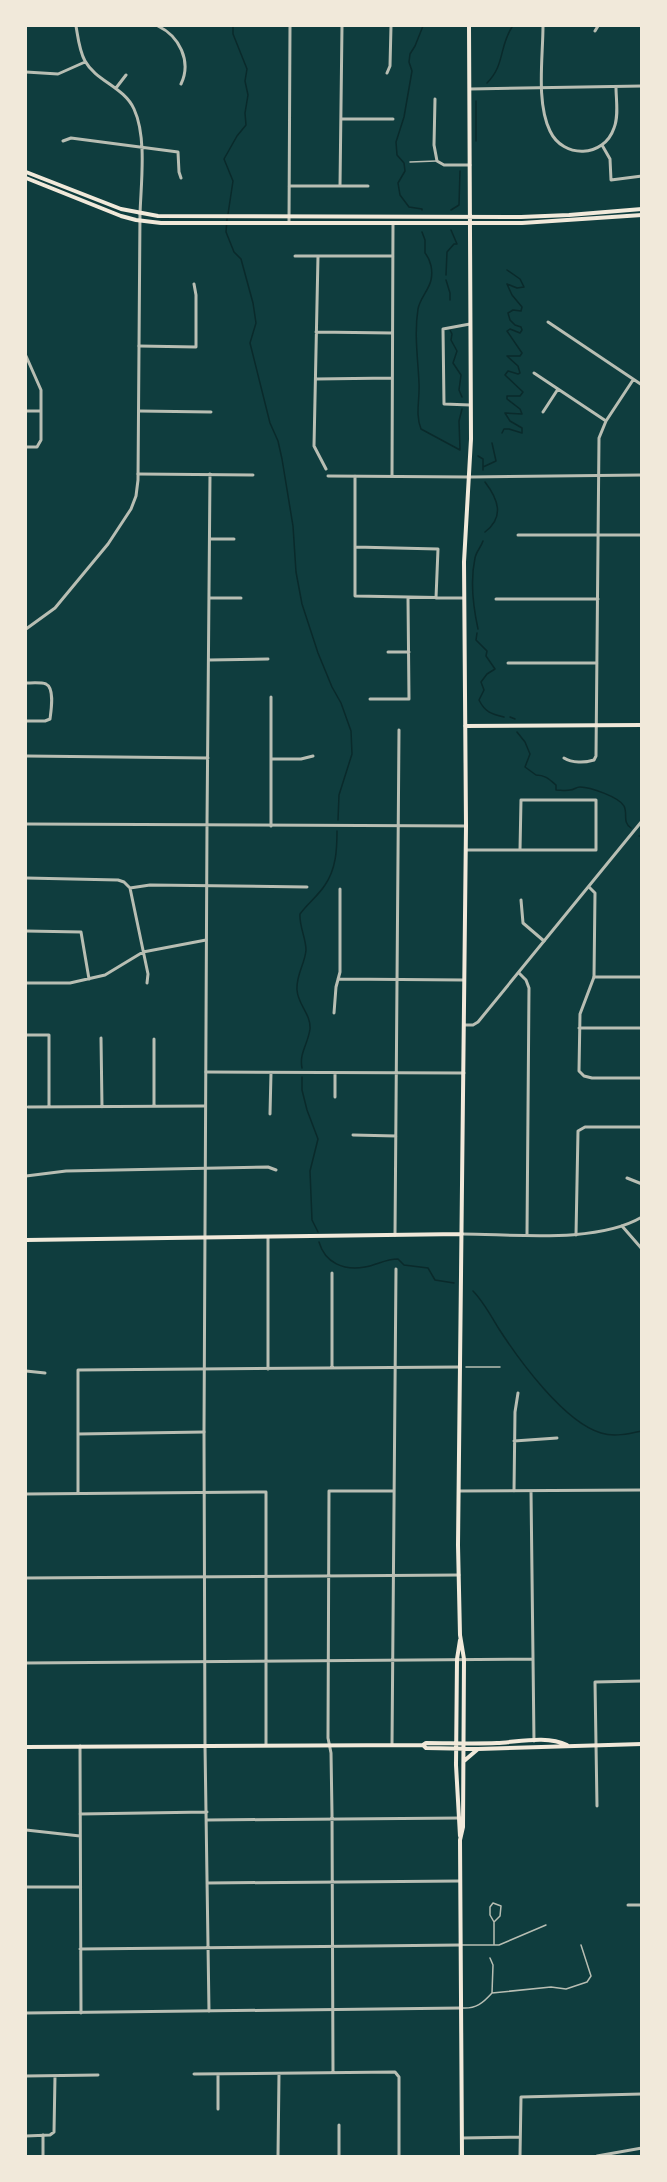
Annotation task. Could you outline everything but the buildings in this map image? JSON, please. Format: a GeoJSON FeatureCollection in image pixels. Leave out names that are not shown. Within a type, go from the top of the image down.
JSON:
{"type":"FeatureCollection","features":[{"type":"Feature","properties":{"kind":"main road"},"geometry":{"type":"LineString","coordinates":[[460,1818],[456,1746],[457,1659],[460,1635],[459,1491],[463,1367],[466,850],[464,598],[470,477],[469,26]]}},
{"type":"Feature","properties":{"kind":"main road"},"geometry":{"type":"LineString","coordinates":[[26,172],[101,202],[140,214],[197,219],[470,223],[560,222],[642,215]]}},
{"type":"Feature","properties":{"kind":"main road"},"geometry":{"type":"LineString","coordinates":[[26,178],[99,208],[140,220],[167,223],[197,219]]}},
{"type":"Feature","properties":{"kind":"main road"},"geometry":{"type":"LineString","coordinates":[[247,219],[289,215],[548,216],[642,209]]}},
{"type":"Feature","properties":{"kind":"main road"},"geometry":{"type":"LineString","coordinates":[[465,726],[642,725]]}},
{"type":"Feature","properties":{"kind":"main road"},"geometry":{"type":"LineString","coordinates":[[26,1240],[462,1234]]}},
{"type":"Feature","properties":{"kind":"main road"},"geometry":{"type":"LineString","coordinates":[[460,1635],[464,1659],[460,1818],[462,2157]]}},
{"type":"Feature","properties":{"kind":"main road"},"geometry":{"type":"LineString","coordinates":[[26,1746],[423,1745],[426,1743],[463,1746],[534,1741],[560,1741],[568,1745]]}},
{"type":"Feature","properties":{"kind":"main road"},"geometry":{"type":"LineString","coordinates":[[463,1746],[478,1749],[642,1744]]}},
{"type":"Feature","properties":{"kind":"main road"},"geometry":{"type":"LineString","coordinates":[[463,1762],[478,1749]]}},
{"type":"Feature","properties":{"kind":"street"},"geometry":{"type":"LineString","coordinates":[[26,629],[55,608],[120,528],[134,502],[138,474],[141,147],[139,123],[133,106],[85,62],[76,26]]}},
{"type":"Feature","properties":{"kind":"street"},"geometry":{"type":"LineString","coordinates":[[158,26],[172,35],[182,51],[185,66],[184,79],[181,84]]}},
{"type":"Feature","properties":{"kind":"street"},"geometry":{"type":"LineString","coordinates":[[289,222],[290,26]]}},
{"type":"Feature","properties":{"kind":"street"},"geometry":{"type":"LineString","coordinates":[[340,186],[342,26]]}},
{"type":"Feature","properties":{"kind":"street"},"geometry":{"type":"LineString","coordinates":[[387,73],[390,68],[391,26]]}},
{"type":"Feature","properties":{"kind":"street"},"geometry":{"type":"LineString","coordinates":[[543,26],[545,120],[552,136],[560,144],[568,149],[582,152],[602,145],[610,137],[615,124],[616,87]]}},
{"type":"Feature","properties":{"kind":"street"},"geometry":{"type":"LineString","coordinates":[[595,31],[598,26]]}},
{"type":"Feature","properties":{"kind":"street"},"geometry":{"type":"LineString","coordinates":[[26,72],[58,74],[85,62]]}},
{"type":"Feature","properties":{"kind":"street"},"geometry":{"type":"LineString","coordinates":[[116,88],[126,75]]}},
{"type":"Feature","properties":{"kind":"street"},"geometry":{"type":"LineString","coordinates":[[470,89],[642,86]]}},
{"type":"Feature","properties":{"kind":"street"},"geometry":{"type":"LineString","coordinates":[[435,99],[434,145],[437,161],[444,165],[470,165]]}},
{"type":"Feature","properties":{"kind":"street"},"geometry":{"type":"LineString","coordinates":[[341,119],[393,119]]}},
{"type":"Feature","properties":{"kind":"street"},"geometry":{"type":"LineString","coordinates":[[63,141],[71,138],[178,152],[181,178]]}},
{"type":"Feature","properties":{"kind":"street"},"geometry":{"type":"LineString","coordinates":[[602,145],[610,159],[610,180],[642,176]]}},
{"type":"Feature","properties":{"kind":"street"},"geometry":{"type":"LineString","coordinates":[[289,186],[368,186]]}},
{"type":"Feature","properties":{"kind":"street"},"geometry":{"type":"LineString","coordinates":[[392,476],[393,223]]}},
{"type":"Feature","properties":{"kind":"street"},"geometry":{"type":"LineString","coordinates":[[296,256],[393,256]]}},
{"type":"Feature","properties":{"kind":"street"},"geometry":{"type":"LineString","coordinates":[[318,256],[314,446],[326,469]]}},
{"type":"Feature","properties":{"kind":"street"},"geometry":{"type":"LineString","coordinates":[[139,346],[196,347],[194,284]]}},
{"type":"Feature","properties":{"kind":"street"},"geometry":{"type":"LineString","coordinates":[[548,322],[642,385]]}},
{"type":"Feature","properties":{"kind":"street"},"geometry":{"type":"LineString","coordinates":[[470,324],[443,328],[444,404],[470,405]]}},
{"type":"Feature","properties":{"kind":"street"},"geometry":{"type":"LineString","coordinates":[[316,332],[393,333]]}},
{"type":"Feature","properties":{"kind":"street"},"geometry":{"type":"LineString","coordinates":[[26,356],[41,390],[39,445],[26,447]]}},
{"type":"Feature","properties":{"kind":"street"},"geometry":{"type":"LineString","coordinates":[[534,373],[606,421]]}},
{"type":"Feature","properties":{"kind":"street"},"geometry":{"type":"LineString","coordinates":[[316,379],[392,378]]}},
{"type":"Feature","properties":{"kind":"street"},"geometry":{"type":"LineString","coordinates":[[564,758],[572,762],[594,760],[596,756],[599,436],[606,421],[633,380]]}},
{"type":"Feature","properties":{"kind":"street"},"geometry":{"type":"LineString","coordinates":[[543,412],[558,389]]}},
{"type":"Feature","properties":{"kind":"street"},"geometry":{"type":"LineString","coordinates":[[26,411],[41,411]]}},
{"type":"Feature","properties":{"kind":"street"},"geometry":{"type":"LineString","coordinates":[[139,411],[211,411]]}},
{"type":"Feature","properties":{"kind":"street"},"geometry":{"type":"LineString","coordinates":[[138,474],[253,475]]}},
{"type":"Feature","properties":{"kind":"street"},"geometry":{"type":"LineString","coordinates":[[209,2011],[204,1661],[204,1369],[210,474]]}},
{"type":"Feature","properties":{"kind":"street"},"geometry":{"type":"LineString","coordinates":[[328,476],[642,475]]}},
{"type":"Feature","properties":{"kind":"street"},"geometry":{"type":"LineString","coordinates":[[355,476],[355,596],[464,598]]}},
{"type":"Feature","properties":{"kind":"street"},"geometry":{"type":"LineString","coordinates":[[518,535],[642,535]]}},
{"type":"Feature","properties":{"kind":"street"},"geometry":{"type":"LineString","coordinates":[[210,539],[234,539]]}},
{"type":"Feature","properties":{"kind":"street"},"geometry":{"type":"LineString","coordinates":[[355,547],[438,549],[436,598]]}},
{"type":"Feature","properties":{"kind":"street"},"geometry":{"type":"LineString","coordinates":[[210,598],[241,598]]}},
{"type":"Feature","properties":{"kind":"street"},"geometry":{"type":"LineString","coordinates":[[370,699],[409,699],[408,598]]}},
{"type":"Feature","properties":{"kind":"street"},"geometry":{"type":"LineString","coordinates":[[496,599],[597,599]]}},
{"type":"Feature","properties":{"kind":"street"},"geometry":{"type":"LineString","coordinates":[[388,652],[409,652]]}},
{"type":"Feature","properties":{"kind":"street"},"geometry":{"type":"LineString","coordinates":[[209,660],[268,659]]}},
{"type":"Feature","properties":{"kind":"street"},"geometry":{"type":"LineString","coordinates":[[508,663],[597,663]]}},
{"type":"Feature","properties":{"kind":"street"},"geometry":{"type":"LineString","coordinates":[[26,683],[47,684],[51,692],[50,718],[45,721],[26,721]]}},
{"type":"Feature","properties":{"kind":"street"},"geometry":{"type":"LineString","coordinates":[[271,698],[272,826]]}},
{"type":"Feature","properties":{"kind":"street"},"geometry":{"type":"LineString","coordinates":[[396,1235],[399,730]]}},
{"type":"Feature","properties":{"kind":"street"},"geometry":{"type":"LineString","coordinates":[[26,756],[208,758]]}},
{"type":"Feature","properties":{"kind":"street"},"geometry":{"type":"LineString","coordinates":[[272,759],[301,759],[313,756]]}},
{"type":"Feature","properties":{"kind":"street"},"geometry":{"type":"LineString","coordinates":[[466,850],[520,850],[596,850],[596,801],[521,800],[520,850]]}},
{"type":"Feature","properties":{"kind":"street"},"geometry":{"type":"LineString","coordinates":[[464,1025],[478,1022],[642,821]]}},
{"type":"Feature","properties":{"kind":"street"},"geometry":{"type":"LineString","coordinates":[[26,824],[466,826]]}},
{"type":"Feature","properties":{"kind":"street"},"geometry":{"type":"LineString","coordinates":[[26,878],[124,882],[130,888],[148,974],[147,983]]}},
{"type":"Feature","properties":{"kind":"street"},"geometry":{"type":"LineString","coordinates":[[130,888],[150,885],[308,887]]}},
{"type":"Feature","properties":{"kind":"street"},"geometry":{"type":"LineString","coordinates":[[589,887],[594,893],[594,977],[581,1011],[579,1067],[581,1073],[592,1078],[642,1078]]}},
{"type":"Feature","properties":{"kind":"street"},"geometry":{"type":"LineString","coordinates":[[334,1013],[340,968],[340,889]]}},
{"type":"Feature","properties":{"kind":"street"},"geometry":{"type":"LineString","coordinates":[[521,900],[523,923],[544,941]]}},
{"type":"Feature","properties":{"kind":"street"},"geometry":{"type":"LineString","coordinates":[[26,931],[81,932],[88,979]]}},
{"type":"Feature","properties":{"kind":"street"},"geometry":{"type":"LineString","coordinates":[[26,983],[70,983],[88,979],[110,973],[143,952],[206,940]]}},
{"type":"Feature","properties":{"kind":"street"},"geometry":{"type":"LineString","coordinates":[[519,973],[529,988],[527,1234]]}},
{"type":"Feature","properties":{"kind":"street"},"geometry":{"type":"LineString","coordinates":[[594,977],[642,977]]}},
{"type":"Feature","properties":{"kind":"street"},"geometry":{"type":"LineString","coordinates":[[339,980],[464,980]]}},
{"type":"Feature","properties":{"kind":"street"},"geometry":{"type":"LineString","coordinates":[[579,1028],[642,1028]]}},
{"type":"Feature","properties":{"kind":"street"},"geometry":{"type":"LineString","coordinates":[[26,1035],[49,1035],[49,1107]]}},
{"type":"Feature","properties":{"kind":"street"},"geometry":{"type":"LineString","coordinates":[[101,1038],[102,1107]]}},
{"type":"Feature","properties":{"kind":"street"},"geometry":{"type":"LineString","coordinates":[[154,1039],[154,1106]]}},
{"type":"Feature","properties":{"kind":"street"},"geometry":{"type":"LineString","coordinates":[[206,1072],[464,1073]]}},
{"type":"Feature","properties":{"kind":"street"},"geometry":{"type":"LineString","coordinates":[[270,1114],[271,1073]]}},
{"type":"Feature","properties":{"kind":"street"},"geometry":{"type":"LineString","coordinates":[[334,1097],[335,1074]]}},
{"type":"Feature","properties":{"kind":"street"},"geometry":{"type":"LineString","coordinates":[[28,1107],[205,1106]]}},
{"type":"Feature","properties":{"kind":"street"},"geometry":{"type":"LineString","coordinates":[[576,1234],[579,1129],[642,1127]]}},
{"type":"Feature","properties":{"kind":"street"},"geometry":{"type":"LineString","coordinates":[[353,1135],[396,1136]]}},
{"type":"Feature","properties":{"kind":"street"},"geometry":{"type":"LineString","coordinates":[[26,1176],[66,1171],[268,1167],[276,1170]]}},
{"type":"Feature","properties":{"kind":"street"},"geometry":{"type":"LineString","coordinates":[[627,1178],[642,1185]]}},
{"type":"Feature","properties":{"kind":"street"},"geometry":{"type":"LineString","coordinates":[[462,1234],[595,1233],[622,1226],[642,1217]]}},
{"type":"Feature","properties":{"kind":"street"},"geometry":{"type":"LineString","coordinates":[[622,1226],[642,1249]]}},
{"type":"Feature","properties":{"kind":"street"},"geometry":{"type":"LineString","coordinates":[[268,1238],[268,1369]]}},
{"type":"Feature","properties":{"kind":"street"},"geometry":{"type":"LineString","coordinates":[[392,1745],[396,1269]]}},
{"type":"Feature","properties":{"kind":"street"},"geometry":{"type":"LineString","coordinates":[[332,1273],[332,1368]]}},
{"type":"Feature","properties":{"kind":"street"},"geometry":{"type":"LineString","coordinates":[[78,1493],[78,1370],[463,1367]]}},
{"type":"Feature","properties":{"kind":"street"},"geometry":{"type":"LineString","coordinates":[[26,1371],[45,1373]]}},
{"type":"Feature","properties":{"kind":"street"},"geometry":{"type":"LineString","coordinates":[[514,1491],[515,1412],[518,1393]]}},
{"type":"Feature","properties":{"kind":"street"},"geometry":{"type":"LineString","coordinates":[[78,1434],[204,1432]]}},
{"type":"Feature","properties":{"kind":"street"},"geometry":{"type":"LineString","coordinates":[[514,1441],[556,1438]]}},
{"type":"Feature","properties":{"kind":"street"},"geometry":{"type":"LineString","coordinates":[[459,1491],[642,1490]]}},
{"type":"Feature","properties":{"kind":"street"},"geometry":{"type":"LineString","coordinates":[[333,2073],[332,1819],[328,1660],[329,1491],[393,1491]]}},
{"type":"Feature","properties":{"kind":"street"},"geometry":{"type":"LineString","coordinates":[[531,1491],[534,1741]]}},
{"type":"Feature","properties":{"kind":"street"},"geometry":{"type":"LineString","coordinates":[[26,1494],[266,1492],[266,1745]]}},
{"type":"Feature","properties":{"kind":"street"},"geometry":{"type":"LineString","coordinates":[[26,1578],[459,1575]]}},
{"type":"Feature","properties":{"kind":"street"},"geometry":{"type":"LineString","coordinates":[[26,1663],[533,1659]]}},
{"type":"Feature","properties":{"kind":"street"},"geometry":{"type":"LineString","coordinates":[[597,1806],[595,1682],[642,1681]]}},
{"type":"Feature","properties":{"kind":"street"},"geometry":{"type":"LineString","coordinates":[[80,1746],[81,2013]]}},
{"type":"Feature","properties":{"kind":"street"},"geometry":{"type":"LineString","coordinates":[[80,1814],[207,1812]]}},
{"type":"Feature","properties":{"kind":"street"},"geometry":{"type":"LineString","coordinates":[[207,1820],[460,1818]]}},
{"type":"Feature","properties":{"kind":"street"},"geometry":{"type":"LineString","coordinates":[[26,1830],[80,1836]]}},
{"type":"Feature","properties":{"kind":"street"},"geometry":{"type":"LineString","coordinates":[[208,1883],[460,1881]]}},
{"type":"Feature","properties":{"kind":"street"},"geometry":{"type":"LineString","coordinates":[[26,1887],[80,1887]]}},
{"type":"Feature","properties":{"kind":"street"},"geometry":{"type":"LineString","coordinates":[[628,1905],[642,1905]]}},
{"type":"Feature","properties":{"kind":"street"},"geometry":{"type":"LineString","coordinates":[[80,1949],[460,1945]]}},
{"type":"Feature","properties":{"kind":"street"},"geometry":{"type":"LineString","coordinates":[[26,2013],[461,2008]]}},
{"type":"Feature","properties":{"kind":"street"},"geometry":{"type":"LineString","coordinates":[[194,2074],[394,2072],[399,2077],[399,2157]]}},
{"type":"Feature","properties":{"kind":"street"},"geometry":{"type":"LineString","coordinates":[[218,2074],[218,2109]]}},
{"type":"Feature","properties":{"kind":"street"},"geometry":{"type":"LineString","coordinates":[[278,2157],[279,2074]]}},
{"type":"Feature","properties":{"kind":"street"},"geometry":{"type":"LineString","coordinates":[[26,2076],[98,2075]]}},
{"type":"Feature","properties":{"kind":"street"},"geometry":{"type":"LineString","coordinates":[[26,2136],[50,2135],[54,2130],[55,2076]]}},
{"type":"Feature","properties":{"kind":"street"},"geometry":{"type":"LineString","coordinates":[[520,2157],[521,2097],[642,2094]]}},
{"type":"Feature","properties":{"kind":"street"},"geometry":{"type":"LineString","coordinates":[[339,2125],[339,2157]]}},
{"type":"Feature","properties":{"kind":"street"},"geometry":{"type":"LineString","coordinates":[[43,2135],[43,2157]]}},
{"type":"Feature","properties":{"kind":"street"},"geometry":{"type":"LineString","coordinates":[[462,2138],[520,2137]]}},
{"type":"Feature","properties":{"kind":"street"},"geometry":{"type":"LineString","coordinates":[[597,2157],[642,2148]]}},
{"type":"Feature","properties":{"kind":"lane"},"geometry":{"type":"LineString","coordinates":[[410,162],[437,161]]}},
{"type":"Feature","properties":{"kind":"lane"},"geometry":{"type":"LineString","coordinates":[[463,1367],[501,1367]]}},
{"type":"Feature","properties":{"kind":"lane"},"geometry":{"type":"LineString","coordinates":[[494,1922],[501,1914],[501,1906],[497,1903],[490,1907],[490,1915],[494,1922],[495,1945]]}},
{"type":"Feature","properties":{"kind":"lane"},"geometry":{"type":"LineString","coordinates":[[460,1945],[499,1945],[546,1925]]}},
{"type":"Feature","properties":{"kind":"lane"},"geometry":{"type":"LineString","coordinates":[[461,2008],[480,2005],[492,1993],[551,1987],[566,1989],[587,1982],[591,1976],[581,1945]]}},
{"type":"Feature","properties":{"kind":"lane"},"geometry":{"type":"LineString","coordinates":[[490,1958],[493,1965],[492,1993]]}},
{"type":"Feature","properties":{"kind":"waterway"},"geometry":{"type":"LineString","coordinates":[[228,214],[233,181],[224,159],[246,125],[248,95],[245,81],[247,69],[233,34],[233,26]]}},
{"type":"Feature","properties":{"kind":"waterway"},"geometry":{"type":"LineString","coordinates":[[422,210],[409,207],[400,195],[398,183],[405,171],[404,163],[397,155],[396,142],[404,117],[412,71],[409,62],[410,54],[423,26]]}},
{"type":"Feature","properties":{"kind":"waterway"},"geometry":{"type":"LineString","coordinates":[[487,83],[497,69],[512,27]]}},
{"type":"Feature","properties":{"kind":"waterway"},"geometry":{"type":"LineString","coordinates":[[476,101],[476,141]]}},
{"type":"Feature","properties":{"kind":"waterway"},"geometry":{"type":"LineString","coordinates":[[451,210],[459,205],[460,171]]}},
{"type":"Feature","properties":{"kind":"waterway"},"geometry":{"type":"LineString","coordinates":[[227,219],[226,232],[234,252],[241,259],[253,303],[256,323],[250,343],[270,423],[278,441],[282,459],[302,604],[318,653],[351,731],[352,754],[339,795],[338,820]]}},
{"type":"Feature","properties":{"kind":"waterway"},"geometry":{"type":"LineString","coordinates":[[446,275],[447,252],[454,244],[457,244],[451,230]]}},
{"type":"Feature","properties":{"kind":"waterway"},"geometry":{"type":"LineString","coordinates":[[422,232],[425,240],[425,253],[432,273],[430,284],[419,305],[417,318],[419,423],[421,429],[460,450]]}},
{"type":"Feature","properties":{"kind":"waterway"},"geometry":{"type":"LineString","coordinates":[[502,433],[504,429],[522,433],[522,428],[510,421],[505,413],[522,414],[520,409],[507,399],[507,396],[520,396],[523,392],[505,375],[508,371],[520,373],[518,366],[507,356],[520,356],[522,353],[507,331],[510,329],[520,333],[522,330],[510,320],[508,313],[513,310],[521,311],[522,307],[512,295],[507,284],[517,288],[524,287],[520,279],[507,270]]}},
{"type":"Feature","properties":{"kind":"waterway"},"geometry":{"type":"LineString","coordinates":[[446,280],[450,300]]}},
{"type":"Feature","properties":{"kind":"waterway"},"geometry":{"type":"LineString","coordinates":[[450,330],[451,340],[457,351],[453,363],[461,375],[459,390],[462,397]]}},
{"type":"Feature","properties":{"kind":"waterway"},"geometry":{"type":"LineString","coordinates":[[460,449],[459,421],[462,409]]}},
{"type":"Feature","properties":{"kind":"waterway"},"geometry":{"type":"LineString","coordinates":[[483,467],[496,461],[492,443]]}},
{"type":"Feature","properties":{"kind":"waterway"},"geometry":{"type":"LineString","coordinates":[[478,456],[483,459],[483,470]]}},
{"type":"Feature","properties":{"kind":"waterway"},"geometry":{"type":"LineString","coordinates":[[485,482],[496,501],[497,514],[485,532]]}},
{"type":"Feature","properties":{"kind":"waterway"},"geometry":{"type":"LineString","coordinates":[[478,629],[472,585],[473,567],[483,541]]}},
{"type":"Feature","properties":{"kind":"waterway"},"geometry":{"type":"LineString","coordinates":[[477,633],[476,640],[487,651],[486,656],[495,669],[481,682],[484,690],[479,700],[489,712],[504,717]]}},
{"type":"Feature","properties":{"kind":"waterway"},"geometry":{"type":"LineString","coordinates":[[510,717],[515,719]]}},
{"type":"Feature","properties":{"kind":"waterway"},"geometry":{"type":"LineString","coordinates":[[517,732],[525,742],[530,754],[525,767],[536,775],[549,779],[556,785],[556,790],[585,787],[616,799],[624,806],[626,821],[631,828]]}},
{"type":"Feature","properties":{"kind":"waterway"},"geometry":{"type":"LineString","coordinates":[[302,1068],[310,1024],[297,990],[306,950],[300,914],[329,879],[335,859],[337,831]]}},
{"type":"Feature","properties":{"kind":"waterway"},"geometry":{"type":"LineString","coordinates":[[302,1077],[302,1090],[307,1110],[318,1139],[310,1171],[312,1220],[318,1232]]}},
{"type":"Feature","properties":{"kind":"waterway"},"geometry":{"type":"LineString","coordinates":[[319,1242],[326,1255],[336,1264],[357,1268],[398,1259],[404,1265],[428,1268],[435,1280],[454,1283]]}},
{"type":"Feature","properties":{"kind":"waterway"},"geometry":{"type":"LineString","coordinates":[[473,1291],[530,1373],[572,1416],[587,1427],[601,1433],[621,1435],[642,1431]]}}]}
